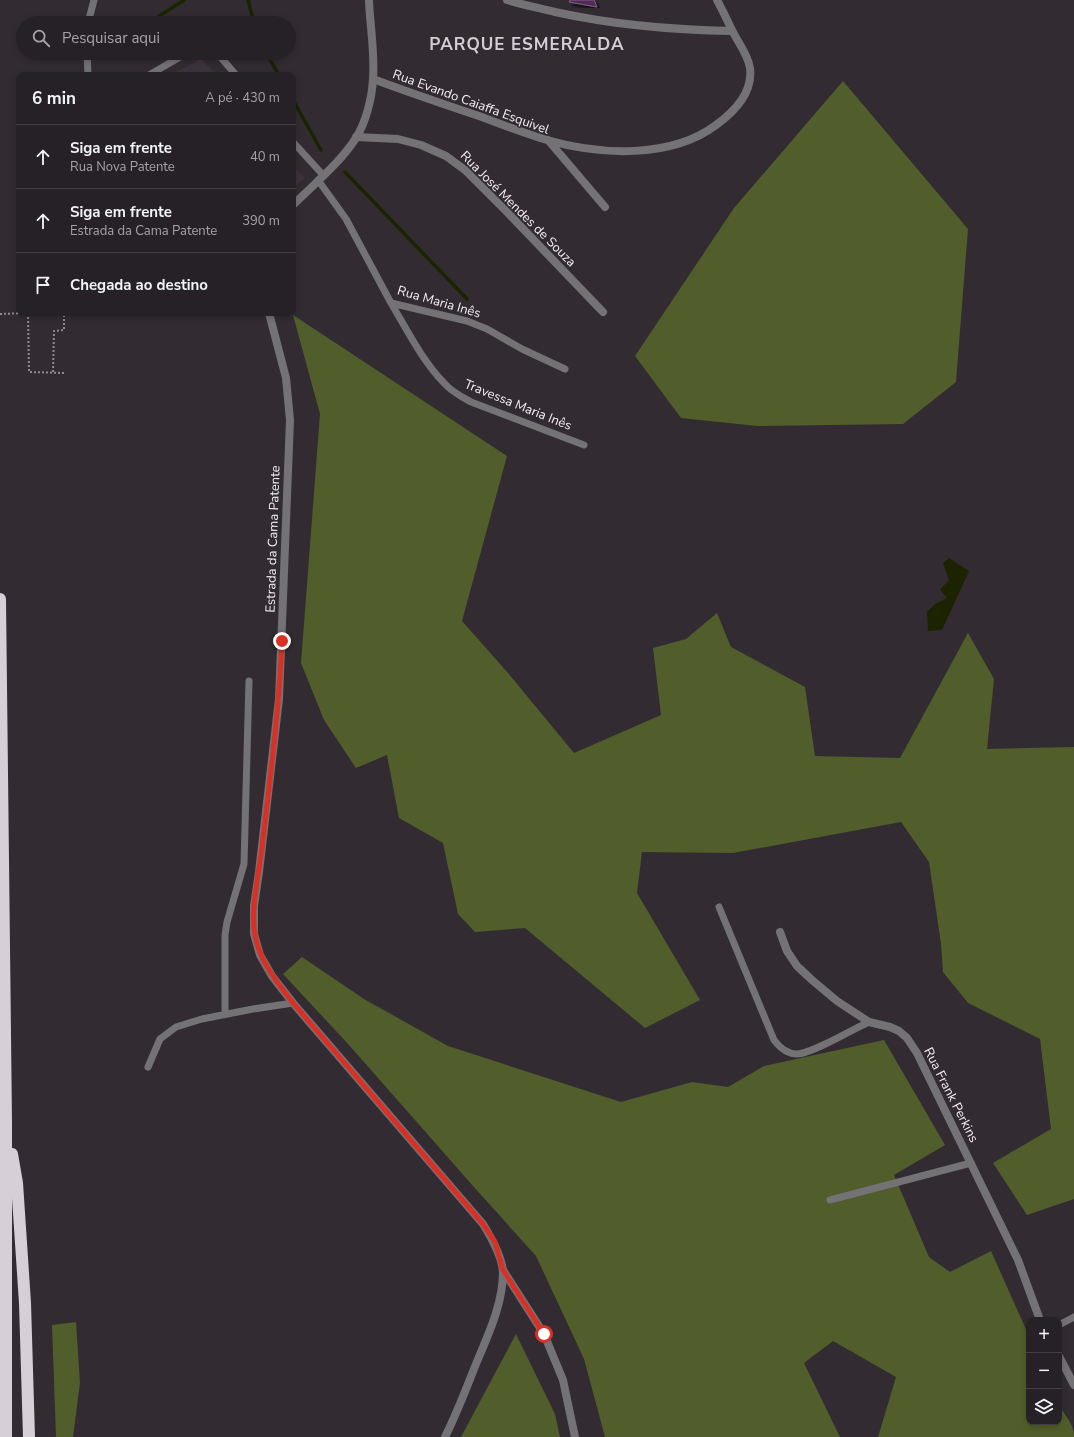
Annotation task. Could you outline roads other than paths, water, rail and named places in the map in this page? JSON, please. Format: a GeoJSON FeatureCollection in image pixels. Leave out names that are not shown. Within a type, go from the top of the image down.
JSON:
{"type":"FeatureCollection","features":[{"type":"Feature","properties":{"kind":"highway"},"geometry":{"type":"LineString","coordinates":[[0,599],[6,1122],[6,1437]]}},
{"type":"Feature","properties":{"kind":"highway"},"geometry":{"type":"LineString","coordinates":[[6,1122],[17,1183],[25,1303],[29,1437]]}},
{"type":"Feature","properties":{"kind":"street"},"geometry":{"type":"LineString","coordinates":[[296,202],[344,154],[356,137],[365,116],[370,99],[373,79],[369,0]]}},
{"type":"Feature","properties":{"kind":"street"},"geometry":{"type":"LineString","coordinates":[[507,0],[576,17],[633,26],[690,30],[732,30]]}},
{"type":"Feature","properties":{"kind":"street"},"geometry":{"type":"LineString","coordinates":[[548,140],[583,147],[616,151],[649,150],[685,142],[708,132],[724,119],[741,101],[748,85],[750,68],[746,56],[717,0]]}},
{"type":"Feature","properties":{"kind":"street","name":"Rua Evando Caiaffa Esquivel"},"geometry":{"type":"LineString","coordinates":[[373,79],[548,140],[605,207]]}},
{"type":"Feature","properties":{"kind":"street","name":"Rua José Mendes de Souza"},"geometry":{"type":"LineString","coordinates":[[356,137],[398,139],[421,145],[446,156],[465,170],[506,210],[603,312]]}},
{"type":"Feature","properties":{"kind":"street","name":"Estrada da Cama Patente"},"geometry":{"type":"LineString","coordinates":[[270,316],[286,378],[290,420],[279,700],[260,872],[254,906],[254,934],[260,955],[272,976],[293,1003],[483,1224],[495,1242],[503,1270],[500,1298],[489,1331],[445,1437]]}},
{"type":"Feature","properties":{"kind":"street","name":"Rua Frank Perkins"},"geometry":{"type":"LineString","coordinates":[[780,932],[787,951],[797,966],[836,1001],[869,1022],[890,1027],[907,1038],[917,1053],[1018,1260],[1039,1317]]}},
{"type":"Feature","properties":{"kind":"street"},"geometry":{"type":"LineString","coordinates":[[503,1270],[544,1334],[563,1380],[575,1437]]}},
{"type":"Feature","properties":{"kind":"street"},"geometry":{"type":"LineString","coordinates":[[1062,1362],[1074,1385]]}},
{"type":"Feature","properties":{"kind":"lane"},"geometry":{"type":"LineString","coordinates":[[90,16],[94,0]]}},
{"type":"Feature","properties":{"kind":"lane"},"geometry":{"type":"LineString","coordinates":[[87,60],[88,72]]}},
{"type":"Feature","properties":{"kind":"lane"},"geometry":{"type":"LineString","coordinates":[[154,72],[175,60]]}},
{"type":"Feature","properties":{"kind":"lane"},"geometry":{"type":"LineString","coordinates":[[223,60],[233,72]]}},
{"type":"Feature","properties":{"kind":"lane","name":"Rua Maria Inês"},"geometry":{"type":"LineString","coordinates":[[296,146],[320,178],[346,219],[391,303],[467,321],[487,328],[522,349],[565,369]]}},
{"type":"Feature","properties":{"kind":"lane","name":"Travessa Maria Inês"},"geometry":{"type":"LineString","coordinates":[[391,303],[431,366],[445,384],[454,392],[471,402],[584,445]]}},
{"type":"Feature","properties":{"kind":"lane"},"geometry":{"type":"LineString","coordinates":[[225,1014],[225,935],[227,922],[244,864],[249,682]]}},
{"type":"Feature","properties":{"kind":"lane"},"geometry":{"type":"LineString","coordinates":[[719,907],[774,1040],[780,1048],[797,1054],[808,1052],[869,1022]]}},
{"type":"Feature","properties":{"kind":"lane"},"geometry":{"type":"LineString","coordinates":[[148,1068],[160,1039],[176,1027],[225,1014],[293,1003]]}},
{"type":"Feature","properties":{"kind":"lane"},"geometry":{"type":"LineString","coordinates":[[830,1200],[971,1162]]}},
{"type":"Feature","properties":{"kind":"lane"},"geometry":{"type":"LineString","coordinates":[[1062,1324],[1074,1317]]}},
{"type":"Feature","properties":{"kind":"waterway"},"geometry":{"type":"LineString","coordinates":[[160,16],[184,0]]}},
{"type":"Feature","properties":{"kind":"waterway"},"geometry":{"type":"LineString","coordinates":[[248,0],[252,16]]}},
{"type":"Feature","properties":{"kind":"waterway"},"geometry":{"type":"LineString","coordinates":[[270,60],[277,72]]}},
{"type":"Feature","properties":{"kind":"waterway"},"geometry":{"type":"LineString","coordinates":[[296,105],[321,150]]}},
{"type":"Feature","properties":{"kind":"waterway"},"geometry":{"type":"LineString","coordinates":[[345,172],[467,299]]}},
{"type":"Feature","properties":{"kind":"district","name":"PARQUE ESMERALDA"},"geometry":{"type":"Point","coordinates":[527,44]}}]}
